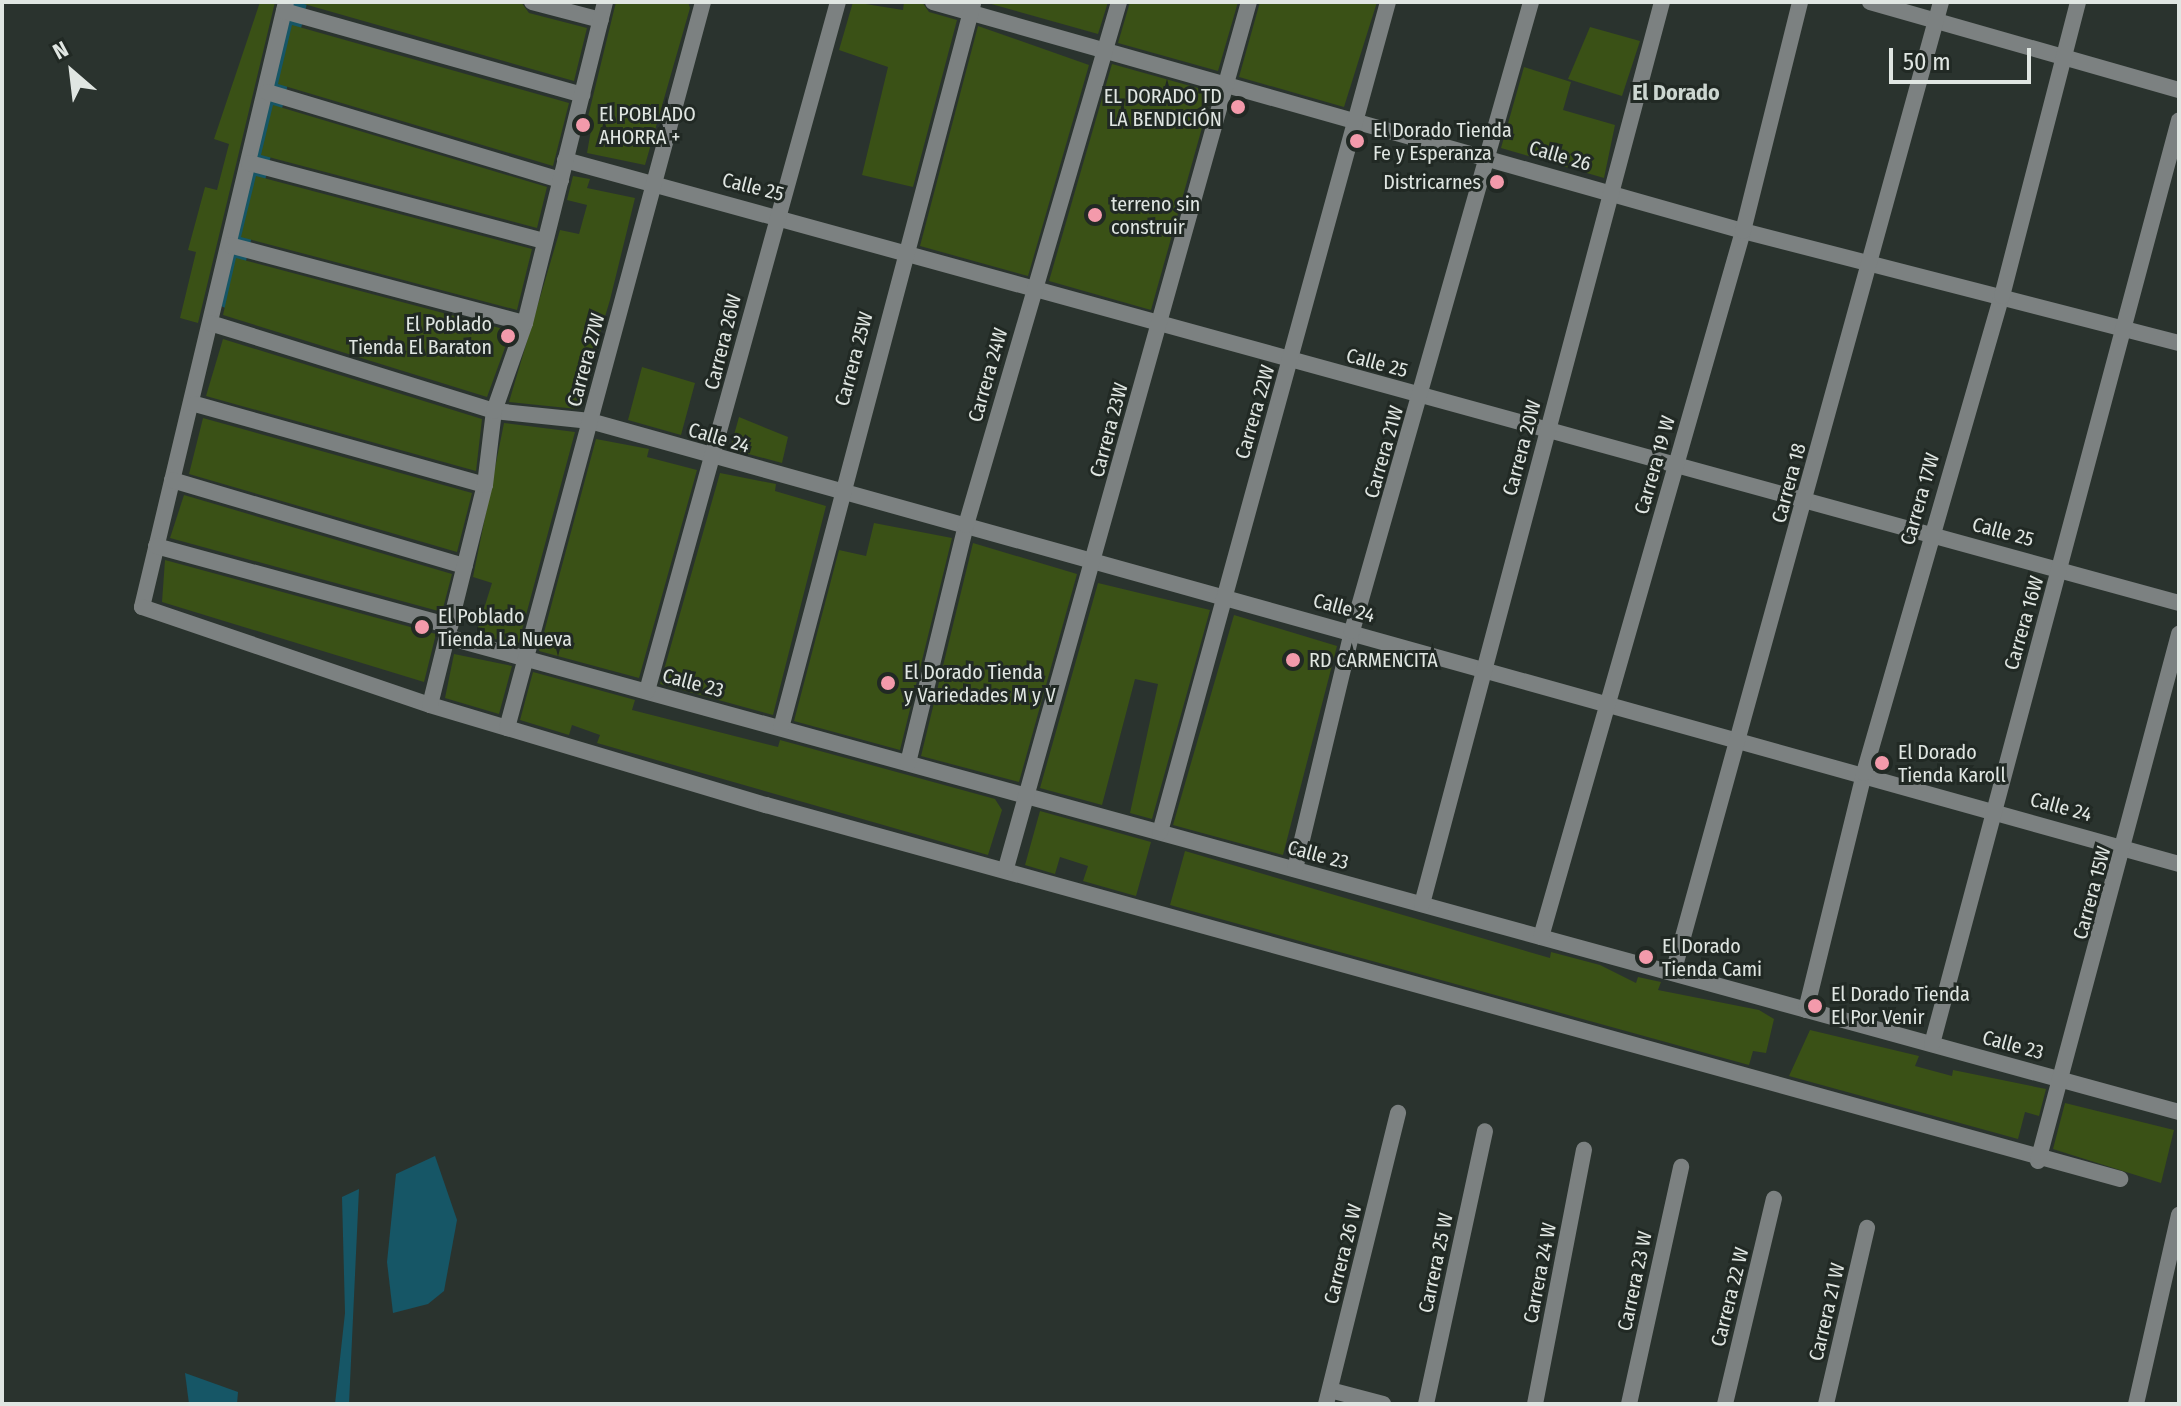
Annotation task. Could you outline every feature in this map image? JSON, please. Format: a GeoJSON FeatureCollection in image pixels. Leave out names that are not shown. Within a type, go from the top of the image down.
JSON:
{"type":"FeatureCollection","features":[{"type":"Feature","properties":{"kind":"street"},"geometry":{"type":"LineString","coordinates":[[532,2],[601,20]]}},
{"type":"Feature","properties":{"kind":"street"},"geometry":{"type":"LineString","coordinates":[[430,705],[485,485],[494,411],[525,323],[605,2]]}},
{"type":"Feature","properties":{"kind":"street","name":"Carrera 27W"},"geometry":{"type":"LineString","coordinates":[[507,728],[703,2]]}},
{"type":"Feature","properties":{"kind":"street","name":"Carrera 26W"},"geometry":{"type":"LineString","coordinates":[[647,691],[715,458],[776,213],[838,2]]}},
{"type":"Feature","properties":{"kind":"street","name":"Calle 26"},"geometry":{"type":"LineString","coordinates":[[933,2],[973,7],[1107,51],[1743,231],[2179,343]]}},
{"type":"Feature","properties":{"kind":"street","name":"Carrera 24W"},"geometry":{"type":"LineString","coordinates":[[908,763],[966,525],[1119,2]]}},
{"type":"Feature","properties":{"kind":"street","name":"Carrera 23W"},"geometry":{"type":"LineString","coordinates":[[1006,868],[1031,797],[1158,324],[1229,85],[1249,2]]}},
{"type":"Feature","properties":{"kind":"street","name":"Carrera 22W"},"geometry":{"type":"LineString","coordinates":[[1160,832],[1388,2]]}},
{"type":"Feature","properties":{"kind":"street","name":"Carrera 21W"},"geometry":{"type":"LineString","coordinates":[[1295,869],[1352,631],[1490,158],[1531,2]]}},
{"type":"Feature","properties":{"kind":"street","name":"Carrera 20W"},"geometry":{"type":"LineString","coordinates":[[1422,904],[1614,192],[1662,2]]}},
{"type":"Feature","properties":{"kind":"street","name":"Carrera 19 W"},"geometry":{"type":"LineString","coordinates":[[1541,937],[1743,231],[1800,2]]}},
{"type":"Feature","properties":{"kind":"street"},"geometry":{"type":"LineString","coordinates":[[1870,2],[2062,60],[2179,90]]}},
{"type":"Feature","properties":{"kind":"street","name":"Carrera 18"},"geometry":{"type":"LineString","coordinates":[[1673,973],[1941,2]]}},
{"type":"Feature","properties":{"kind":"street","name":"Carrera 17W"},"geometry":{"type":"LineString","coordinates":[[1806,1010],[1864,773],[2002,296],[2078,2]]}},
{"type":"Feature","properties":{"kind":"street"},"geometry":{"type":"LineString","coordinates":[[582,95],[285,7],[210,323],[195,404],[172,480],[142,607],[507,728],[2038,1161],[2120,1179]]}},
{"type":"Feature","properties":{"kind":"street","name":"Carrera 25W"},"geometry":{"type":"LineString","coordinates":[[781,728],[838,492],[973,7]]}},
{"type":"Feature","properties":{"kind":"street"},"geometry":{"type":"LineString","coordinates":[[267,92],[561,180]]}},
{"type":"Feature","properties":{"kind":"street","name":"Carrera 16W"},"geometry":{"type":"LineString","coordinates":[[1932,1044],[1991,809],[2061,569],[2179,120]]}},
{"type":"Feature","properties":{"kind":"street","name":"Calle 25"},"geometry":{"type":"LineString","coordinates":[[565,160],[776,213],[1547,433],[1676,464],[2179,603]]}},
{"type":"Feature","properties":{"kind":"street"},"geometry":{"type":"LineString","coordinates":[[249,163],[545,241]]}},
{"type":"Feature","properties":{"kind":"street"},"geometry":{"type":"LineString","coordinates":[[229,245],[525,323]]}},
{"type":"Feature","properties":{"kind":"street","name":"Calle 24"},"geometry":{"type":"LineString","coordinates":[[210,323],[494,411],[590,421],[1095,563],[1739,737],[2126,845],[2179,864]]}},
{"type":"Feature","properties":{"kind":"street"},"geometry":{"type":"LineString","coordinates":[[195,404],[485,485]]}},
{"type":"Feature","properties":{"kind":"street"},"geometry":{"type":"LineString","coordinates":[[172,480],[465,566]]}},
{"type":"Feature","properties":{"kind":"street","name":"Calle 23"},"geometry":{"type":"LineString","coordinates":[[156,546],[448,631],[526,658],[2179,1112]]}},
{"type":"Feature","properties":{"kind":"street","name":"Carrera 15W"},"geometry":{"type":"LineString","coordinates":[[2038,1161],[2126,845],[2179,634]]}},
{"type":"Feature","properties":{"kind":"street","name":"Carrera 26 W"},"geometry":{"type":"LineString","coordinates":[[1328,1397],[1398,1113]]}},
{"type":"Feature","properties":{"kind":"street","name":"Carrera 25 W"},"geometry":{"type":"LineString","coordinates":[[1426,1404],[1485,1131]]}},
{"type":"Feature","properties":{"kind":"street","name":"Carrera 24 W"},"geometry":{"type":"LineString","coordinates":[[1535,1404],[1584,1150]]}},
{"type":"Feature","properties":{"kind":"street","name":"Carrera 23 W"},"geometry":{"type":"LineString","coordinates":[[1629,1404],[1681,1167]]}},
{"type":"Feature","properties":{"kind":"street","name":"Carrera 22 W"},"geometry":{"type":"LineString","coordinates":[[1725,1404],[1774,1199]]}},
{"type":"Feature","properties":{"kind":"street"},"geometry":{"type":"LineString","coordinates":[[2136,1404],[2172,1296],[2173,1237],[2179,1215]]}},
{"type":"Feature","properties":{"kind":"street","name":"Carrera 21 W"},"geometry":{"type":"LineString","coordinates":[[1826,1404],[1867,1228]]}},
{"type":"Feature","properties":{"kind":"street"},"geometry":{"type":"LineString","coordinates":[[1328,1397],[1383,1404]]}},
{"type":"Feature","properties":{"kind":"water"},"geometry":{"type":"Polygon","coordinates":[[[435,1156],[457,1220],[444,1291],[428,1304],[393,1313],[387,1262],[396,1174],[435,1156]]]}},
{"type":"Feature","properties":{"kind":"water"},"geometry":{"type":"Polygon","coordinates":[[[359,1189],[349,1404],[335,1404],[345,1313],[342,1197],[359,1189]]]}},
{"type":"Feature","properties":{"kind":"water"},"geometry":{"type":"Polygon","coordinates":[[[185,1373],[238,1392],[237,1404],[189,1404],[185,1373]]]}},
{"type":"Feature","properties":{"kind":"building"},"geometry":{"type":"Polygon","coordinates":[[[260,2],[275,2],[198,323],[180,318],[196,252],[188,250],[205,187],[217,190],[229,144],[214,139],[260,2]]]}},
{"type":"Feature","properties":{"kind":"building"},"geometry":{"type":"Polygon","coordinates":[[[297,2],[521,2],[529,13],[587,28],[574,81],[297,2]]]}},
{"type":"Feature","properties":{"kind":"building"},"geometry":{"type":"Polygon","coordinates":[[[616,2],[688,2],[690,8],[645,165],[587,153],[591,130],[585,129],[616,2]]]}},
{"type":"Feature","properties":{"kind":"building"},"geometry":{"type":"Polygon","coordinates":[[[853,2],[903,10],[904,2],[922,2],[929,12],[957,20],[913,187],[862,175],[888,67],[839,50],[853,2]]]}},
{"type":"Feature","properties":{"kind":"building"},"geometry":{"type":"Polygon","coordinates":[[[984,2],[1108,2],[1098,34],[984,2]]]}},
{"type":"Feature","properties":{"kind":"building"},"geometry":{"type":"Polygon","coordinates":[[[1130,2],[1238,2],[1218,71],[1118,43],[1130,2]]]}},
{"type":"Feature","properties":{"kind":"building"},"geometry":{"type":"Polygon","coordinates":[[[1260,2],[1377,2],[1344,107],[1239,77],[1260,2]]]}},
{"type":"Feature","properties":{"kind":"building"},"geometry":{"type":"Polygon","coordinates":[[[292,25],[569,103],[553,166],[278,84],[292,25]]]}},
{"type":"Feature","properties":{"kind":"building"},"geometry":{"type":"Polygon","coordinates":[[[978,26],[1089,65],[1028,276],[920,246],[978,26]]]}},
{"type":"Feature","properties":{"kind":"building"},"geometry":{"type":"Polygon","coordinates":[[[1590,27],[1640,41],[1622,96],[1568,79],[1590,27]]]}},
{"type":"Feature","properties":{"kind":"building"},"geometry":{"type":"Polygon","coordinates":[[[1112,64],[1212,92],[1151,310],[1049,281],[1112,64]]]}},
{"type":"Feature","properties":{"kind":"building"},"geometry":{"type":"Polygon","coordinates":[[[1524,67],[1571,82],[1563,110],[1615,125],[1604,178],[1501,148],[1524,67]]]}},
{"type":"Feature","properties":{"kind":"building"},"geometry":{"type":"Polygon","coordinates":[[[273,105],[547,187],[537,228],[261,155],[273,105]]]}},
{"type":"Feature","properties":{"kind":"building"},"geometry":{"type":"Polygon","coordinates":[[[256,176],[532,249],[517,310],[241,237],[256,176]]]}},
{"type":"Feature","properties":{"kind":"building"},"geometry":{"type":"Polygon","coordinates":[[[573,176],[590,179],[587,188],[635,198],[610,300],[577,409],[509,402],[560,230],[579,234],[587,205],[567,200],[573,176]]]}},
{"type":"Feature","properties":{"kind":"building"},"geometry":{"type":"Polygon","coordinates":[[[236,258],[511,331],[487,397],[223,315],[236,258]]]}},
{"type":"Feature","properties":{"kind":"building"},"geometry":{"type":"Polygon","coordinates":[[[223,339],[482,419],[476,471],[206,396],[223,339]]]}},
{"type":"Feature","properties":{"kind":"building"},"geometry":{"type":"Polygon","coordinates":[[[642,367],[695,383],[681,435],[628,420],[642,367]]]}},
{"type":"Feature","properties":{"kind":"building"},"geometry":{"type":"Polygon","coordinates":[[[739,417],[788,437],[782,463],[730,449],[739,417]]]}},
{"type":"Feature","properties":{"kind":"building"},"geometry":{"type":"Polygon","coordinates":[[[203,418],[472,493],[457,552],[189,474],[203,418]]]}},
{"type":"Feature","properties":{"kind":"building"},"geometry":{"type":"Polygon","coordinates":[[[504,423],[575,432],[518,645],[476,634],[492,583],[473,577],[504,423]]]}},
{"type":"Feature","properties":{"kind":"building"},"geometry":{"type":"Polygon","coordinates":[[[596,439],[649,449],[647,457],[697,470],[639,678],[539,651],[596,439]]]}},
{"type":"Feature","properties":{"kind":"building"},"geometry":{"type":"Polygon","coordinates":[[[720,473],[776,484],[775,491],[826,506],[773,715],[660,684],[720,473]]]}},
{"type":"Feature","properties":{"kind":"building"},"geometry":{"type":"Polygon","coordinates":[[[184,495],[452,574],[442,612],[170,538],[184,495]]]}},
{"type":"Feature","properties":{"kind":"building"},"geometry":{"type":"Polygon","coordinates":[[[874,523],[952,538],[900,750],[794,721],[839,550],[866,556],[874,523]]]}},
{"type":"Feature","properties":{"kind":"building"},"geometry":{"type":"Polygon","coordinates":[[[973,543],[1077,574],[1019,782],[921,756],[973,543]]]}},
{"type":"Feature","properties":{"kind":"building"},"geometry":{"type":"Polygon","coordinates":[[[165,560],[436,634],[424,682],[162,602],[165,560]]]}},
{"type":"Feature","properties":{"kind":"building"},"geometry":{"type":"Polygon","coordinates":[[[1098,583],[1210,610],[1152,819],[1130,813],[1158,684],[1135,679],[1102,805],[1040,788],[1098,583]]]}},
{"type":"Feature","properties":{"kind":"building"},"geometry":{"type":"Polygon","coordinates":[[[1234,615],[1337,646],[1283,855],[1173,825],[1234,615]]]}},
{"type":"Feature","properties":{"kind":"building"},"geometry":{"type":"Polygon","coordinates":[[[454,654],[512,666],[499,714],[445,698],[454,654]]]}},
{"type":"Feature","properties":{"kind":"building"},"geometry":{"type":"Polygon","coordinates":[[[533,672],[635,700],[632,710],[778,747],[780,740],[995,799],[1002,810],[988,855],[597,743],[600,735],[572,725],[569,735],[520,720],[533,672]]]}},
{"type":"Feature","properties":{"kind":"building"},"geometry":{"type":"Polygon","coordinates":[[[1040,811],[1151,842],[1136,896],[1083,881],[1088,866],[1060,857],[1055,874],[1025,865],[1040,811]]]}},
{"type":"Feature","properties":{"kind":"building"},"geometry":{"type":"Polygon","coordinates":[[[1185,851],[1550,958],[1551,952],[1600,965],[1636,983],[1638,977],[1661,982],[1658,990],[1759,1010],[1774,1019],[1766,1053],[1753,1051],[1749,1065],[1170,905],[1185,851]]]}},
{"type":"Feature","properties":{"kind":"building"},"geometry":{"type":"Polygon","coordinates":[[[1810,1030],[1919,1056],[1915,1066],[1952,1076],[1953,1070],[2046,1089],[2039,1116],[2025,1112],[2018,1139],[1789,1076],[1810,1030]]]}},
{"type":"Feature","properties":{"kind":"building"},"geometry":{"type":"Polygon","coordinates":[[[2065,1103],[2174,1130],[2161,1183],[2053,1149],[2065,1103]]]}},
{"type":"Feature","properties":{"kind":"waterway"},"geometry":{"type":"LineString","coordinates":[[227,298],[297,2]]}},
{"type":"Feature","properties":{"kind":"place","name":"EL DORADO TD LA BENDICIÓN"},"geometry":{"type":"Point","coordinates":[1238,107]}},
{"type":"Feature","properties":{"kind":"place","name":"El POBLADO AHORRA +"},"geometry":{"type":"Point","coordinates":[583,125]}},
{"type":"Feature","properties":{"kind":"place","name":"El Dorado Tienda Fe y Esperanza"},"geometry":{"type":"Point","coordinates":[1357,141]}},
{"type":"Feature","properties":{"kind":"place","name":"Districarnes"},"geometry":{"type":"Point","coordinates":[1497,182]}},
{"type":"Feature","properties":{"kind":"place","name":"terreno sin construir"},"geometry":{"type":"Point","coordinates":[1095,215]}},
{"type":"Feature","properties":{"kind":"place","name":"El Poblado Tienda El Baraton"},"geometry":{"type":"Point","coordinates":[508,336]}},
{"type":"Feature","properties":{"kind":"place","name":"El Poblado Tienda La Nueva"},"geometry":{"type":"Point","coordinates":[422,627]}},
{"type":"Feature","properties":{"kind":"place","name":"RD CARMENCITA"},"geometry":{"type":"Point","coordinates":[1293,660]}},
{"type":"Feature","properties":{"kind":"place","name":"El Dorado Tienda y Variedades M y V"},"geometry":{"type":"Point","coordinates":[888,683]}},
{"type":"Feature","properties":{"kind":"place","name":"El Dorado Tienda Karoll"},"geometry":{"type":"Point","coordinates":[1882,763]}},
{"type":"Feature","properties":{"kind":"place","name":"El Dorado Tienda Cami"},"geometry":{"type":"Point","coordinates":[1646,957]}},
{"type":"Feature","properties":{"kind":"place","name":"El Dorado Tienda El Por Venir"},"geometry":{"type":"Point","coordinates":[1815,1006]}},
{"type":"Feature","properties":{"kind":"district","name":"El Dorado"},"geometry":{"type":"Point","coordinates":[1676,93]}}]}
